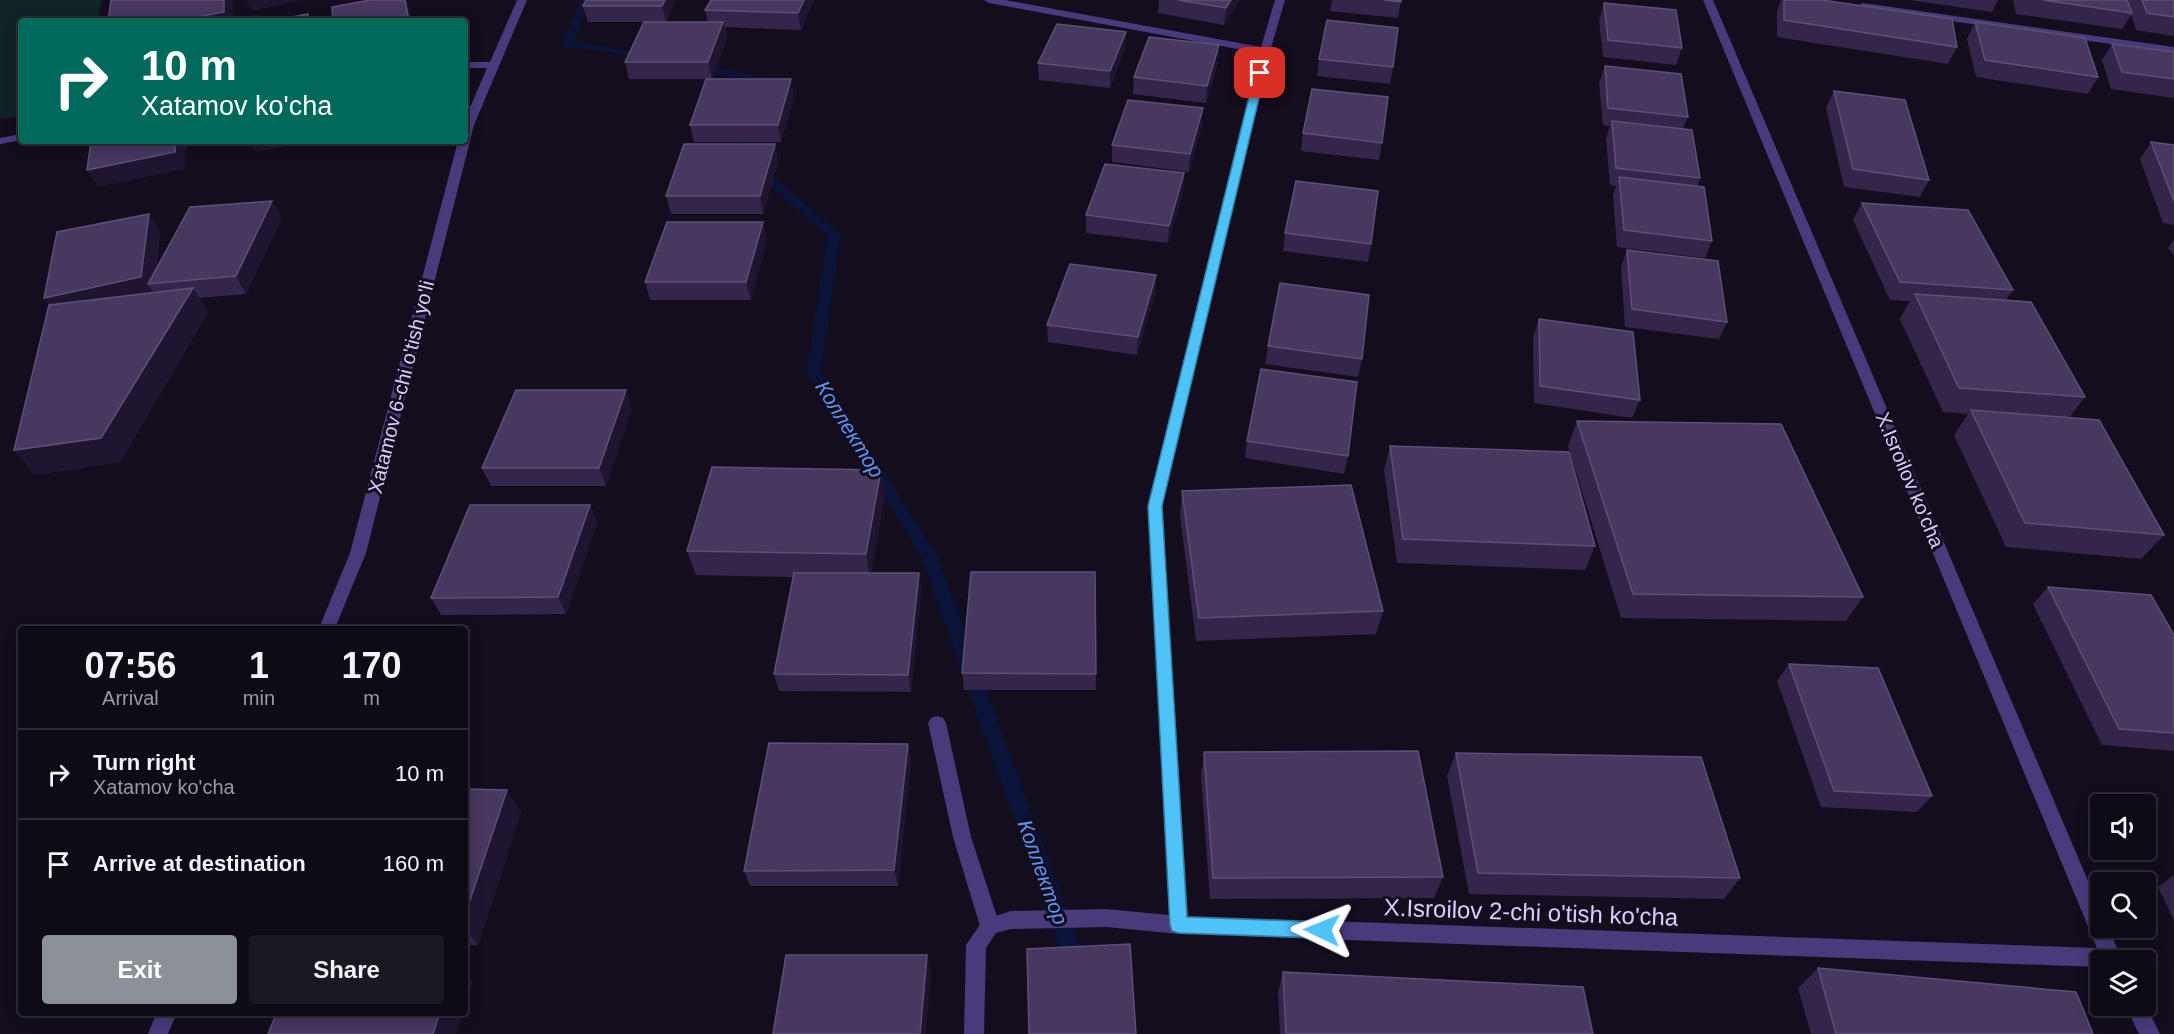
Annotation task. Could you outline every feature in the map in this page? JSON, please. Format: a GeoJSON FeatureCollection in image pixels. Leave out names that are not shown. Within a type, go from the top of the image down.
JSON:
{"type":"FeatureCollection","features":[{"type":"Feature","properties":{"kind":"street","name":"Xatamov 6-chi o'tish yo'li"},"geometry":{"type":"LineString","coordinates":[[468,132],[522,0]]}},
{"type":"Feature","properties":{"kind":"street"},"geometry":{"type":"LineString","coordinates":[[989,0],[1265,51]]}},
{"type":"Feature","properties":{"kind":"street"},"geometry":{"type":"LineString","coordinates":[[1179,925],[1155,506],[1265,51],[1280,0]]}},
{"type":"Feature","properties":{"kind":"street","name":"X.Isroilov ko'cha"},"geometry":{"type":"LineString","coordinates":[[1708,0],[2107,950]]}},
{"type":"Feature","properties":{"kind":"street"},"geometry":{"type":"LineString","coordinates":[[1854,5],[2174,50]]}},
{"type":"Feature","properties":{"kind":"street"},"geometry":{"type":"LineString","coordinates":[[468,65],[494,65]]}},
{"type":"Feature","properties":{"kind":"street"},"geometry":{"type":"LineString","coordinates":[[0,141],[18,138]]}},
{"type":"Feature","properties":{"kind":"street","name":"Xatamov 6-chi o'tish yo'li"},"geometry":{"type":"LineString","coordinates":[[328,626],[358,554],[464,144]]}},
{"type":"Feature","properties":{"kind":"street"},"geometry":{"type":"LineString","coordinates":[[936,723],[962,837],[990,926],[976,945],[974,1034]]}},
{"type":"Feature","properties":{"kind":"street","name":"X.Isroilov 2-chi o'tish ko'cha"},"geometry":{"type":"LineString","coordinates":[[990,926],[1011,920],[1106,918],[1179,925],[2090,958]]}},
{"type":"Feature","properties":{"kind":"street"},"geometry":{"type":"LineString","coordinates":[[158,1034],[165,1016]]}},
{"type":"Feature","properties":{"kind":"street"},"geometry":{"type":"LineString","coordinates":[[2141,1016],[2150,1034]]}},
{"type":"Feature","properties":{"kind":"green space"},"geometry":{"type":"Polygon","coordinates":[[[0,0],[102,0],[98,18],[18,18],[18,116],[0,119],[0,0]]]}},
{"type":"Feature","properties":{"kind":"building"},"geometry":{"type":"Polygon","coordinates":[[[111,0],[224,0],[224,12],[192,18],[108,18],[111,0]]]}},
{"type":"Feature","properties":{"kind":"building"},"geometry":{"type":"Polygon","coordinates":[[[370,0],[405,0],[408,18],[333,18],[332,7],[370,0]]]}},
{"type":"Feature","properties":{"kind":"building"},"geometry":{"type":"Polygon","coordinates":[[[586,0],[665,0],[662,6],[583,6],[586,0]]]}},
{"type":"Feature","properties":{"kind":"building"},"geometry":{"type":"Polygon","coordinates":[[[711,0],[804,0],[798,13],[705,10],[711,0]]]}},
{"type":"Feature","properties":{"kind":"building"},"geometry":{"type":"Polygon","coordinates":[[[1178,0],[1231,0],[1226,8],[1178,0]]]}},
{"type":"Feature","properties":{"kind":"building"},"geometry":{"type":"Polygon","coordinates":[[[1784,0],[1822,0],[1952,19],[1957,47],[1784,20],[1784,0]]]}},
{"type":"Feature","properties":{"kind":"building"},"geometry":{"type":"Polygon","coordinates":[[[2043,0],[2127,0],[2132,13],[2043,0]]]}},
{"type":"Feature","properties":{"kind":"building"},"geometry":{"type":"Polygon","coordinates":[[[2142,0],[2174,0],[2174,17],[2147,13],[2142,0]]]}},
{"type":"Feature","properties":{"kind":"building"},"geometry":{"type":"Polygon","coordinates":[[[1604,3],[1676,10],[1682,48],[1608,40],[1604,3]]]}},
{"type":"Feature","properties":{"kind":"building"},"geometry":{"type":"Polygon","coordinates":[[[308,14],[308,18],[287,18],[308,14]]]}},
{"type":"Feature","properties":{"kind":"building"},"geometry":{"type":"Polygon","coordinates":[[[1327,20],[1398,28],[1393,67],[1319,59],[1327,20]]]}},
{"type":"Feature","properties":{"kind":"building"},"geometry":{"type":"Polygon","coordinates":[[[644,22],[723,22],[708,62],[625,62],[644,22]]]}},
{"type":"Feature","properties":{"kind":"building"},"geometry":{"type":"Polygon","coordinates":[[[1975,22],[2085,38],[2098,77],[1985,60],[1975,22]]]}},
{"type":"Feature","properties":{"kind":"building"},"geometry":{"type":"Polygon","coordinates":[[[1057,24],[1126,32],[1110,71],[1038,63],[1057,24]]]}},
{"type":"Feature","properties":{"kind":"building"},"geometry":{"type":"Polygon","coordinates":[[[1149,37],[1219,45],[1207,86],[1134,77],[1149,37]]]}},
{"type":"Feature","properties":{"kind":"building"},"geometry":{"type":"Polygon","coordinates":[[[2112,44],[2174,52],[2174,79],[2122,72],[2112,44]]]}},
{"type":"Feature","properties":{"kind":"building"},"geometry":{"type":"Polygon","coordinates":[[[1605,66],[1681,74],[1688,117],[1608,108],[1605,66]]]}},
{"type":"Feature","properties":{"kind":"building"},"geometry":{"type":"Polygon","coordinates":[[[706,79],[791,79],[778,125],[690,125],[706,79]]]}},
{"type":"Feature","properties":{"kind":"building"},"geometry":{"type":"Polygon","coordinates":[[[1312,89],[1388,97],[1382,143],[1303,133],[1312,89]]]}},
{"type":"Feature","properties":{"kind":"building"},"geometry":{"type":"Polygon","coordinates":[[[1834,91],[1905,100],[1929,180],[1853,169],[1834,91]]]}},
{"type":"Feature","properties":{"kind":"building"},"geometry":{"type":"Polygon","coordinates":[[[1128,100],[1203,108],[1190,154],[1112,145],[1128,100]]]}},
{"type":"Feature","properties":{"kind":"building"},"geometry":{"type":"Polygon","coordinates":[[[1612,121],[1692,130],[1700,178],[1616,168],[1612,121]]]}},
{"type":"Feature","properties":{"kind":"building"},"geometry":{"type":"Polygon","coordinates":[[[2151,142],[2174,145],[2174,201],[2151,142]]]}},
{"type":"Feature","properties":{"kind":"building"},"geometry":{"type":"Polygon","coordinates":[[[91,144],[176,144],[175,152],[87,170],[91,144]]]}},
{"type":"Feature","properties":{"kind":"building"},"geometry":{"type":"Polygon","coordinates":[[[684,144],[775,144],[760,196],[666,196],[684,144]]]}},
{"type":"Feature","properties":{"kind":"building"},"geometry":{"type":"Polygon","coordinates":[[[1105,164],[1184,173],[1169,226],[1086,215],[1105,164]]]}},
{"type":"Feature","properties":{"kind":"building"},"geometry":{"type":"Polygon","coordinates":[[[1619,177],[1704,187],[1712,241],[1624,230],[1619,177]]]}},
{"type":"Feature","properties":{"kind":"building"},"geometry":{"type":"Polygon","coordinates":[[[1296,181],[1378,191],[1371,244],[1285,233],[1296,181]]]}},
{"type":"Feature","properties":{"kind":"building"},"geometry":{"type":"Polygon","coordinates":[[[272,201],[236,276],[148,284],[190,207],[272,201]]]}},
{"type":"Feature","properties":{"kind":"building"},"geometry":{"type":"Polygon","coordinates":[[[1862,203],[1968,210],[2013,290],[1900,282],[1862,203]]]}},
{"type":"Feature","properties":{"kind":"building"},"geometry":{"type":"Polygon","coordinates":[[[149,214],[141,277],[44,298],[57,232],[149,214]]]}},
{"type":"Feature","properties":{"kind":"building"},"geometry":{"type":"Polygon","coordinates":[[[667,222],[763,222],[746,282],[645,282],[667,222]]]}},
{"type":"Feature","properties":{"kind":"building"},"geometry":{"type":"Polygon","coordinates":[[[1627,250],[1718,261],[1727,322],[1632,309],[1627,250]]]}},
{"type":"Feature","properties":{"kind":"building"},"geometry":{"type":"Polygon","coordinates":[[[1070,264],[1156,275],[1138,337],[1047,325],[1070,264]]]}},
{"type":"Feature","properties":{"kind":"building"},"geometry":{"type":"Polygon","coordinates":[[[1280,283],[1369,295],[1362,359],[1268,346],[1280,283]]]}},
{"type":"Feature","properties":{"kind":"building"},"geometry":{"type":"Polygon","coordinates":[[[193,288],[101,438],[14,450],[49,305],[193,288]]]}},
{"type":"Feature","properties":{"kind":"building"},"geometry":{"type":"Polygon","coordinates":[[[1915,294],[2031,302],[2085,397],[1959,388],[1915,294]]]}},
{"type":"Feature","properties":{"kind":"building"},"geometry":{"type":"Polygon","coordinates":[[[1539,319],[1633,332],[1640,400],[1540,386],[1539,319]]]}},
{"type":"Feature","properties":{"kind":"building"},"geometry":{"type":"Polygon","coordinates":[[[1261,369],[1357,382],[1348,456],[1247,441],[1261,369]]]}},
{"type":"Feature","properties":{"kind":"building"},"geometry":{"type":"Polygon","coordinates":[[[516,390],[626,390],[599,468],[482,468],[516,390]]]}},
{"type":"Feature","properties":{"kind":"building"},"geometry":{"type":"Polygon","coordinates":[[[1971,410],[2099,420],[2164,535],[2025,523],[1971,410]]]}},
{"type":"Feature","properties":{"kind":"building"},"geometry":{"type":"Polygon","coordinates":[[[1577,421],[1781,424],[1863,597],[1633,594],[1577,421]]]}},
{"type":"Feature","properties":{"kind":"building"},"geometry":{"type":"Polygon","coordinates":[[[1390,446],[1569,452],[1595,546],[1403,539],[1390,446]]]}},
{"type":"Feature","properties":{"kind":"building"},"geometry":{"type":"Polygon","coordinates":[[[712,467],[881,470],[866,554],[687,551],[712,467]]]}},
{"type":"Feature","properties":{"kind":"building"},"geometry":{"type":"Polygon","coordinates":[[[1351,485],[1383,611],[1199,618],[1182,491],[1351,485]]]}},
{"type":"Feature","properties":{"kind":"building"},"geometry":{"type":"Polygon","coordinates":[[[470,505],[590,505],[558,597],[431,598],[470,505]]]}},
{"type":"Feature","properties":{"kind":"building"},"geometry":{"type":"Polygon","coordinates":[[[971,572],[1095,572],[1096,674],[962,673],[971,572]]]}},
{"type":"Feature","properties":{"kind":"building"},"geometry":{"type":"Polygon","coordinates":[[[794,573],[919,573],[908,675],[774,674],[794,573]]]}},
{"type":"Feature","properties":{"kind":"building"},"geometry":{"type":"Polygon","coordinates":[[[2048,587],[2151,595],[2174,635],[2174,733],[2119,729],[2048,587]]]}},
{"type":"Feature","properties":{"kind":"building"},"geometry":{"type":"Polygon","coordinates":[[[1789,664],[1878,668],[1932,796],[1834,791],[1789,664]]]}},
{"type":"Feature","properties":{"kind":"building"},"geometry":{"type":"Polygon","coordinates":[[[769,743],[908,744],[894,870],[744,871],[769,743]]]}},
{"type":"Feature","properties":{"kind":"building"},"geometry":{"type":"Polygon","coordinates":[[[1418,751],[1443,877],[1213,878],[1204,752],[1418,751]]]}},
{"type":"Feature","properties":{"kind":"building"},"geometry":{"type":"Polygon","coordinates":[[[1456,753],[1701,757],[1740,878],[1478,873],[1456,753]]]}},
{"type":"Feature","properties":{"kind":"building"},"geometry":{"type":"Polygon","coordinates":[[[468,789],[507,790],[468,906],[468,789]]]}},
{"type":"Feature","properties":{"kind":"building"},"geometry":{"type":"Polygon","coordinates":[[[1130,944],[1136,1034],[1029,1034],[1027,949],[1130,944]]]}},
{"type":"Feature","properties":{"kind":"building"},"geometry":{"type":"Polygon","coordinates":[[[786,955],[927,955],[920,1034],[773,1034],[786,955]]]}},
{"type":"Feature","properties":{"kind":"building"},"geometry":{"type":"Polygon","coordinates":[[[1818,968],[2076,992],[2093,1034],[1836,1034],[1818,968]]]}},
{"type":"Feature","properties":{"kind":"building"},"geometry":{"type":"Polygon","coordinates":[[[1283,972],[1583,987],[1593,1034],[1286,1034],[1283,972]]]}},
{"type":"Feature","properties":{"kind":"building"},"geometry":{"type":"Polygon","coordinates":[[[275,1016],[439,1016],[433,1034],[268,1034],[275,1016]]]}},
{"type":"Feature","properties":{"kind":"waterway","name":"Коллектор"},"geometry":{"type":"LineString","coordinates":[[586,0],[568,43],[648,58]]}},
{"type":"Feature","properties":{"kind":"waterway","name":"Коллектор"},"geometry":{"type":"LineString","coordinates":[[694,67],[763,80],[756,97]]}},
{"type":"Feature","properties":{"kind":"waterway","name":"Коллектор"},"geometry":{"type":"LineString","coordinates":[[747,121],[735,151],[834,234],[814,372],[929,555],[1077,967]]}},
{"type":"Feature","properties":{"kind":"route"},"geometry":{"type":"LineString","coordinates":[[1260,73],[1155,506],[1179,925],[1322,930]]}}]}
